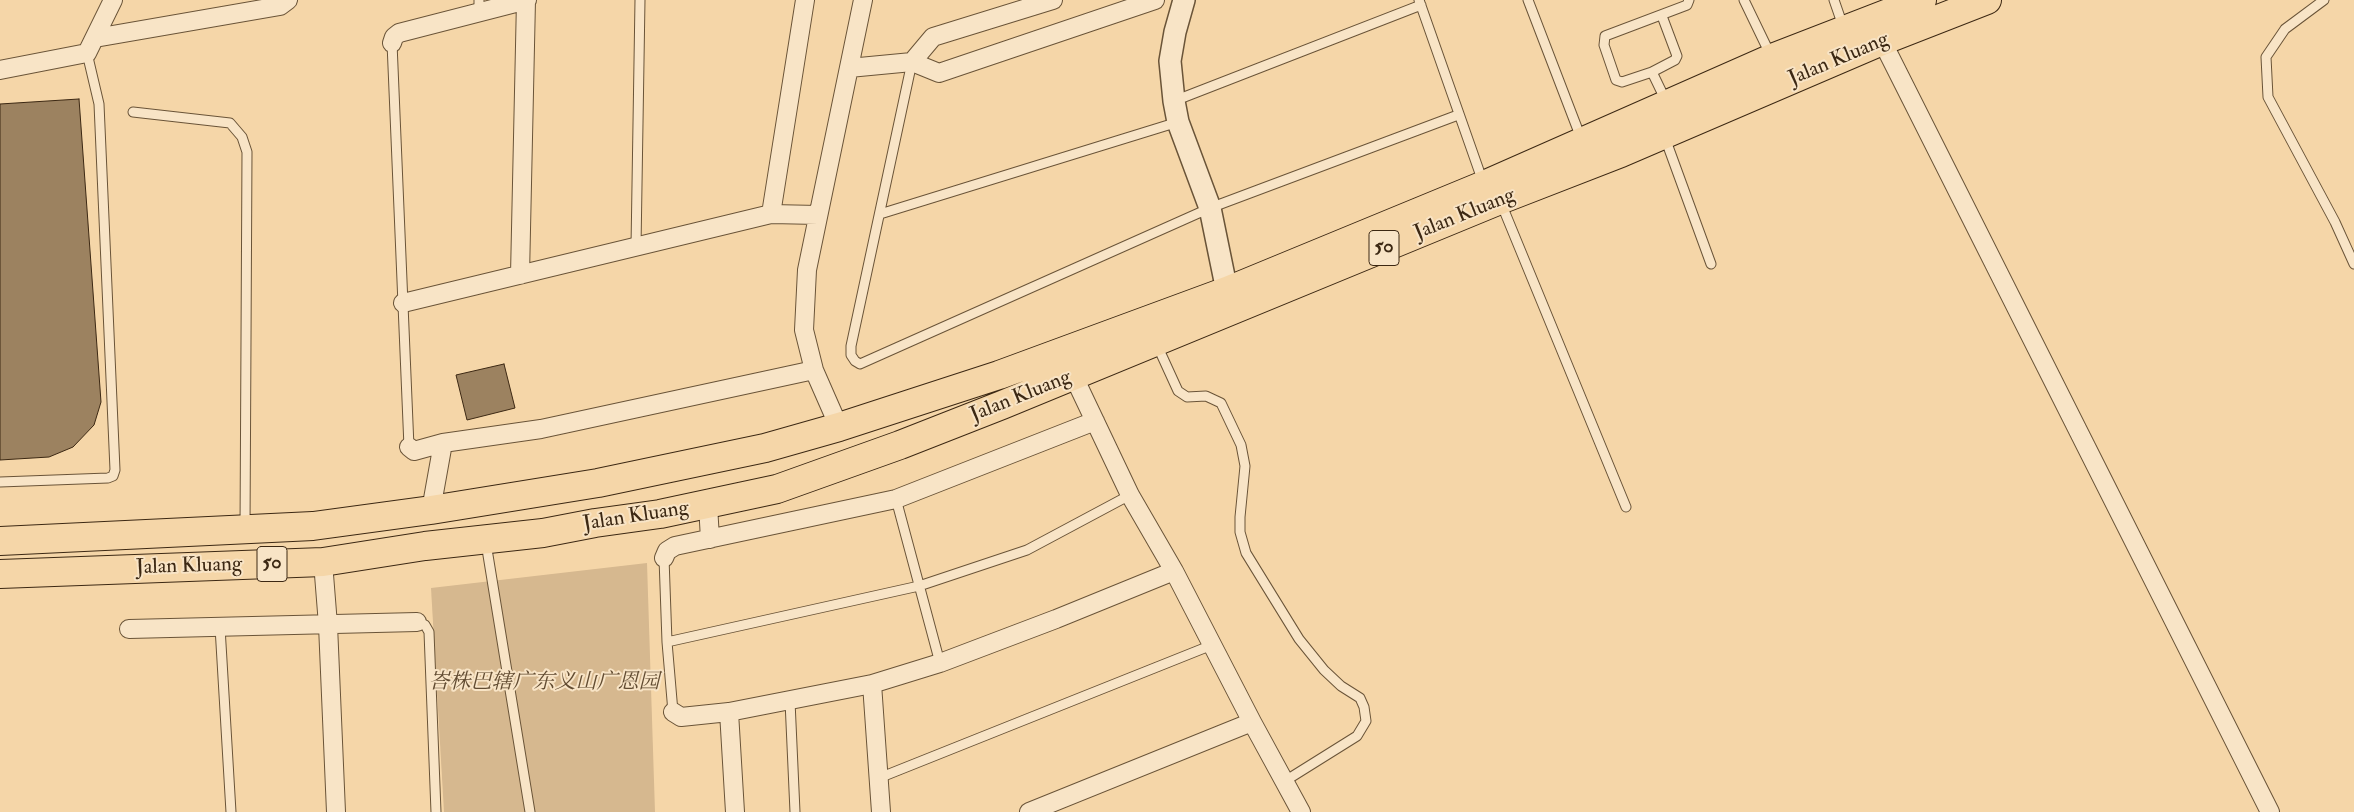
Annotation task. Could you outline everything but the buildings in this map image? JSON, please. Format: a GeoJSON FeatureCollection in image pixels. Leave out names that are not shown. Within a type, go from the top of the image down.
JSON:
{"type":"FeatureCollection","features":[{"type":"Feature","properties":{"kind":"highway","name":"Jalan Kluang"},"geometry":{"type":"LineString","coordinates":[[0,574],[323,562],[425,546],[543,533],[708,505],[777,488],[900,446],[1156,342],[1492,192],[1582,141],[1772,58],[1922,0]]}},
{"type":"Feature","properties":{"kind":"highway","name":"Jalan Kluang"},"geometry":{"type":"LineString","coordinates":[[0,542],[313,526],[431,510],[598,483],[765,448],[838,427],[999,375],[1492,192],[1664,135],[1882,41],[1987,0]]}},
{"type":"Feature","properties":{"kind":"highway"},"geometry":{"type":"LineString","coordinates":[[765,448],[747,466],[748,482],[755,486],[777,488]]}},
{"type":"Feature","properties":{"kind":"highway"},"geometry":{"type":"LineString","coordinates":[[543,533],[561,522],[570,506],[569,499],[560,493],[546,491]]}},
{"type":"Feature","properties":{"kind":"street"},"geometry":{"type":"LineString","coordinates":[[91,46],[113,0]]}},
{"type":"Feature","properties":{"kind":"street"},"geometry":{"type":"LineString","coordinates":[[0,70],[91,46],[280,6],[288,0]]}},
{"type":"Feature","properties":{"kind":"street"},"geometry":{"type":"LineString","coordinates":[[392,43],[394,37],[399,33],[479,6],[527,0],[520,275]]}},
{"type":"Feature","properties":{"kind":"street"},"geometry":{"type":"LineString","coordinates":[[771,214],[805,0]]}},
{"type":"Feature","properties":{"kind":"street"},"geometry":{"type":"LineString","coordinates":[[838,427],[814,370],[804,330],[807,270],[863,0]]}},
{"type":"Feature","properties":{"kind":"street"},"geometry":{"type":"LineString","coordinates":[[912,62],[933,37],[1053,0]]}},
{"type":"Feature","properties":{"kind":"street"},"geometry":{"type":"LineString","coordinates":[[849,68],[912,62],[939,73],[1156,0]]}},
{"type":"Feature","properties":{"kind":"street"},"geometry":{"type":"LineString","coordinates":[[1184,0],[1175,32],[1170,62],[1174,101],[1178,122],[1210,208],[1227,291]]}},
{"type":"Feature","properties":{"kind":"street"},"geometry":{"type":"LineString","coordinates":[[1882,41],[2270,812]]}},
{"type":"Feature","properties":{"kind":"street"},"geometry":{"type":"LineString","coordinates":[[403,303],[771,214],[818,215]]}},
{"type":"Feature","properties":{"kind":"street"},"geometry":{"type":"LineString","coordinates":[[408,447],[414,451],[443,443],[541,429],[814,370]]}},
{"type":"Feature","properties":{"kind":"street"},"geometry":{"type":"LineString","coordinates":[[1073,376],[1130,495],[1174,571],[1252,722],[1302,812]]}},
{"type":"Feature","properties":{"kind":"street"},"geometry":{"type":"LineString","coordinates":[[664,558],[667,551],[675,546],[896,499],[1095,421]]}},
{"type":"Feature","properties":{"kind":"street"},"geometry":{"type":"LineString","coordinates":[[431,510],[443,443]]}},
{"type":"Feature","properties":{"kind":"street"},"geometry":{"type":"LineString","coordinates":[[708,505],[710,539]]}},
{"type":"Feature","properties":{"kind":"street"},"geometry":{"type":"LineString","coordinates":[[323,562],[328,625],[336,812]]}},
{"type":"Feature","properties":{"kind":"street"},"geometry":{"type":"LineString","coordinates":[[673,712],[681,717],[729,712],[872,684],[940,663],[1174,571]]}},
{"type":"Feature","properties":{"kind":"street"},"geometry":{"type":"LineString","coordinates":[[129,629],[417,622]]}},
{"type":"Feature","properties":{"kind":"street"},"geometry":{"type":"LineString","coordinates":[[872,684],[881,812]]}},
{"type":"Feature","properties":{"kind":"street"},"geometry":{"type":"LineString","coordinates":[[729,712],[735,812]]}},
{"type":"Feature","properties":{"kind":"street"},"geometry":{"type":"LineString","coordinates":[[1029,812],[1252,722]]}},
{"type":"Feature","properties":{"kind":"lane"},"geometry":{"type":"LineString","coordinates":[[636,247],[640,0]]}},
{"type":"Feature","properties":{"kind":"lane"},"geometry":{"type":"LineString","coordinates":[[1528,0],[1582,141]]}},
{"type":"Feature","properties":{"kind":"lane"},"geometry":{"type":"LineString","coordinates":[[1662,16],[1677,56],[1676,60],[1652,72],[1622,82],[1616,80],[1604,45],[1605,36],[1688,5],[1689,0]]}},
{"type":"Feature","properties":{"kind":"lane"},"geometry":{"type":"LineString","coordinates":[[1744,0],[1772,58]]}},
{"type":"Feature","properties":{"kind":"lane"},"geometry":{"type":"LineString","coordinates":[[1834,0],[1845,31]]}},
{"type":"Feature","properties":{"kind":"lane"},"geometry":{"type":"LineString","coordinates":[[2324,0],[2285,29],[2266,57],[2268,97],[2335,222],[2354,264]]}},
{"type":"Feature","properties":{"kind":"lane"},"geometry":{"type":"LineString","coordinates":[[1174,101],[1420,2],[1458,115],[1626,507]]}},
{"type":"Feature","properties":{"kind":"lane"},"geometry":{"type":"LineString","coordinates":[[392,43],[408,447]]}},
{"type":"Feature","properties":{"kind":"lane"},"geometry":{"type":"LineString","coordinates":[[0,482],[108,478],[113,476],[115,470],[99,104],[91,46]]}},
{"type":"Feature","properties":{"kind":"lane"},"geometry":{"type":"LineString","coordinates":[[912,62],[851,346],[855,362],[860,364],[1210,208],[1458,115]]}},
{"type":"Feature","properties":{"kind":"lane"},"geometry":{"type":"LineString","coordinates":[[1652,72],[1667,104]]}},
{"type":"Feature","properties":{"kind":"lane"},"geometry":{"type":"LineString","coordinates":[[134,112],[230,123],[242,137],[247,152],[245,528]]}},
{"type":"Feature","properties":{"kind":"lane"},"geometry":{"type":"LineString","coordinates":[[880,214],[1178,122]]}},
{"type":"Feature","properties":{"kind":"lane"},"geometry":{"type":"LineString","coordinates":[[1664,135],[1710,264]]}},
{"type":"Feature","properties":{"kind":"lane"},"geometry":{"type":"LineString","coordinates":[[1156,342],[1178,391],[1187,397],[1206,396],[1221,403],[1241,446],[1246,466],[1240,532],[1246,553],[1299,639],[1341,686],[1360,698],[1364,707],[1366,721],[1357,736],[1285,782]]}},
{"type":"Feature","properties":{"kind":"lane"},"geometry":{"type":"LineString","coordinates":[[667,642],[919,586],[1027,550],[1130,495]]}},
{"type":"Feature","properties":{"kind":"lane"},"geometry":{"type":"LineString","coordinates":[[896,499],[940,663]]}},
{"type":"Feature","properties":{"kind":"lane"},"geometry":{"type":"LineString","coordinates":[[485,540],[530,812]]}},
{"type":"Feature","properties":{"kind":"lane"},"geometry":{"type":"LineString","coordinates":[[664,558],[667,642],[673,712]]}},
{"type":"Feature","properties":{"kind":"lane"},"geometry":{"type":"LineString","coordinates":[[417,622],[426,625],[430,632],[436,812]]}},
{"type":"Feature","properties":{"kind":"lane"},"geometry":{"type":"LineString","coordinates":[[220,627],[231,812]]}},
{"type":"Feature","properties":{"kind":"lane"},"geometry":{"type":"LineString","coordinates":[[879,778],[1212,645]]}},
{"type":"Feature","properties":{"kind":"lane"},"geometry":{"type":"LineString","coordinates":[[790,701],[795,812]]}},
{"type":"Feature","properties":{"kind":"green space","name":"峇株巴辖广东义山广恩园"},"geometry":{"type":"Polygon","coordinates":[[[647,563],[655,812],[444,812],[431,588],[647,563]]]}}]}
